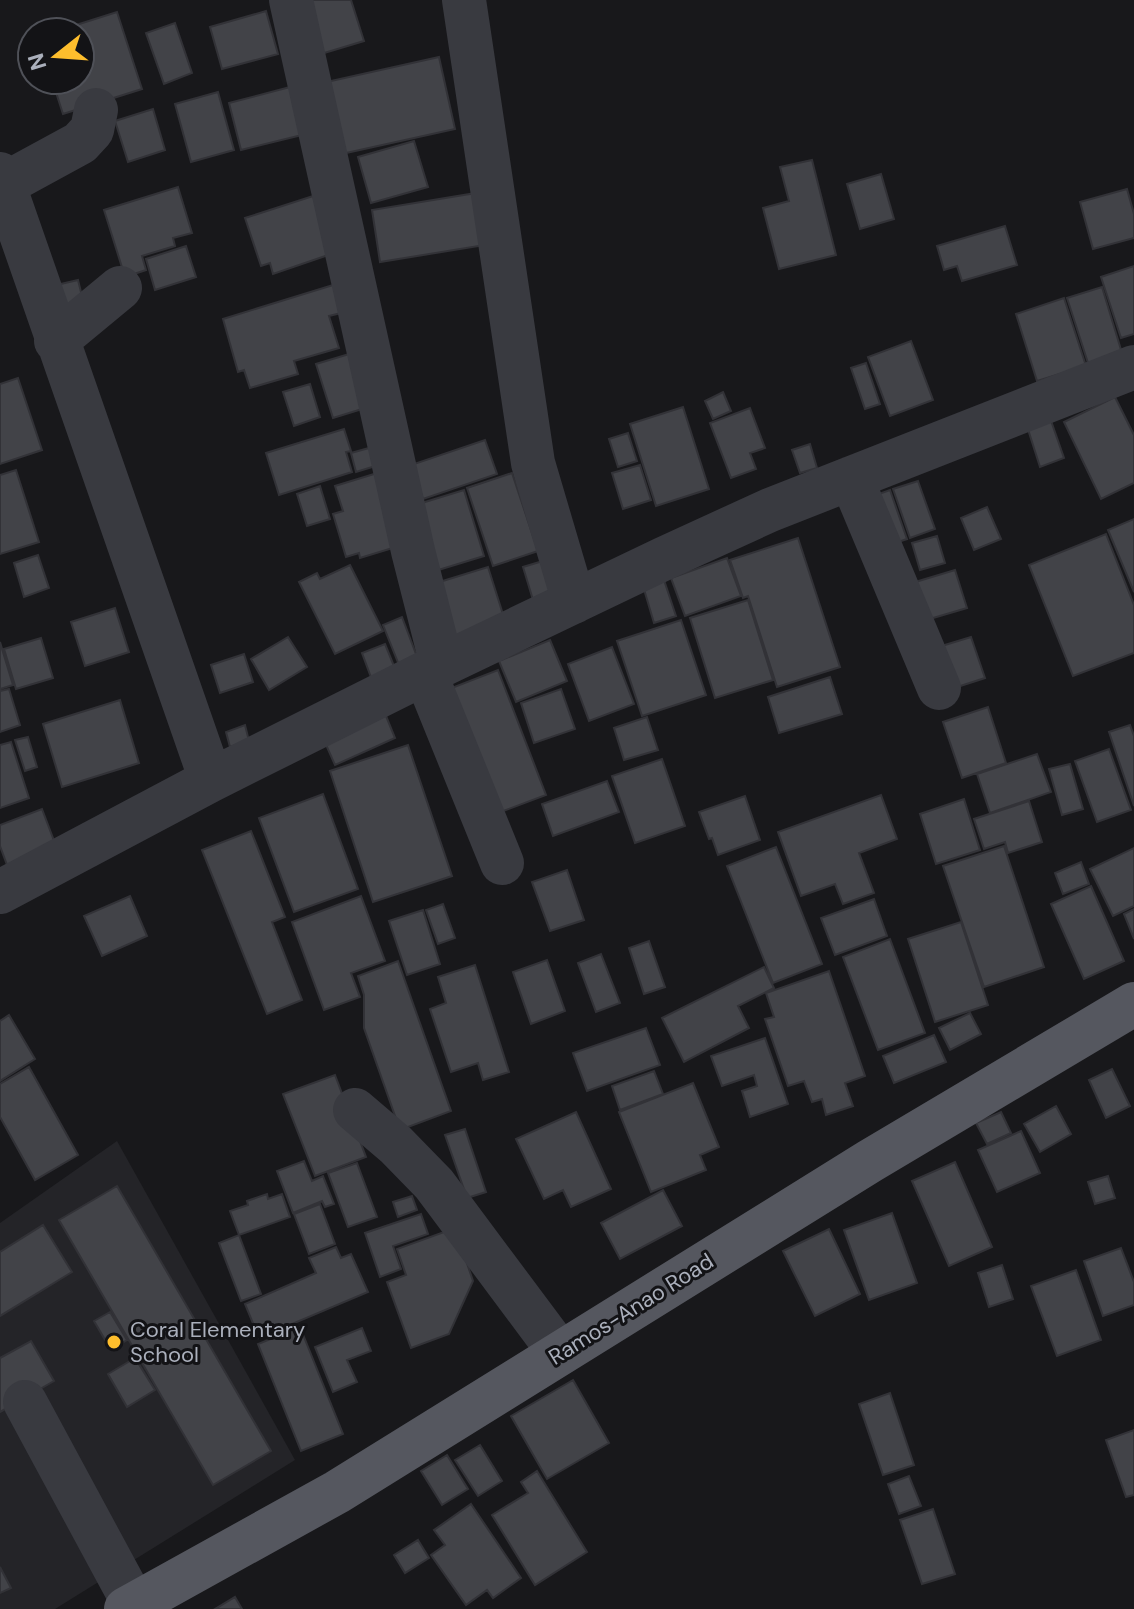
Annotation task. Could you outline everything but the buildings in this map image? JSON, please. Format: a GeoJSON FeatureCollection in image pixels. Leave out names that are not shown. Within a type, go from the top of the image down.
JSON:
{"type":"FeatureCollection","features":[{"type":"Feature","properties":{"kind":"main road","name":"Ramos-Anao Road"},"geometry":{"type":"LineString","coordinates":[[130,1606],[337,1492],[870,1161],[1134,1004]]}},
{"type":"Feature","properties":{"kind":"street"},"geometry":{"type":"LineString","coordinates":[[291,0],[413,551],[434,669],[502,863]]}},
{"type":"Feature","properties":{"kind":"street"},"geometry":{"type":"LineString","coordinates":[[464,0],[533,463],[574,602]]}},
{"type":"Feature","properties":{"kind":"street"},"geometry":{"type":"LineString","coordinates":[[96,110],[92,130],[80,143],[2,180],[211,780]]}},
{"type":"Feature","properties":{"kind":"street"},"geometry":{"type":"LineString","coordinates":[[56,341],[120,288]]}},
{"type":"Feature","properties":{"kind":"street"},"geometry":{"type":"LineString","coordinates":[[0,892],[211,780],[434,669],[770,510],[1134,367]]}},
{"type":"Feature","properties":{"kind":"street"},"geometry":{"type":"LineString","coordinates":[[851,478],[939,688]]}},
{"type":"Feature","properties":{"kind":"street"},"geometry":{"type":"LineString","coordinates":[[355,1110],[396,1145],[434,1184],[560,1353]]}},
{"type":"Feature","properties":{"kind":"street"},"geometry":{"type":"LineString","coordinates":[[25,1402],[130,1606]]}},
{"type":"Feature","properties":{"kind":"shaded area","name":"Coral Elementary School"},"geometry":{"type":"Polygon","coordinates":[[[117,1141],[295,1460],[55,1609],[0,1609],[0,1223],[117,1141]]]}},
{"type":"Feature","properties":{"kind":"place","name":"Coral Elementary School"},"geometry":{"type":"Point","coordinates":[114,1342]}}]}
